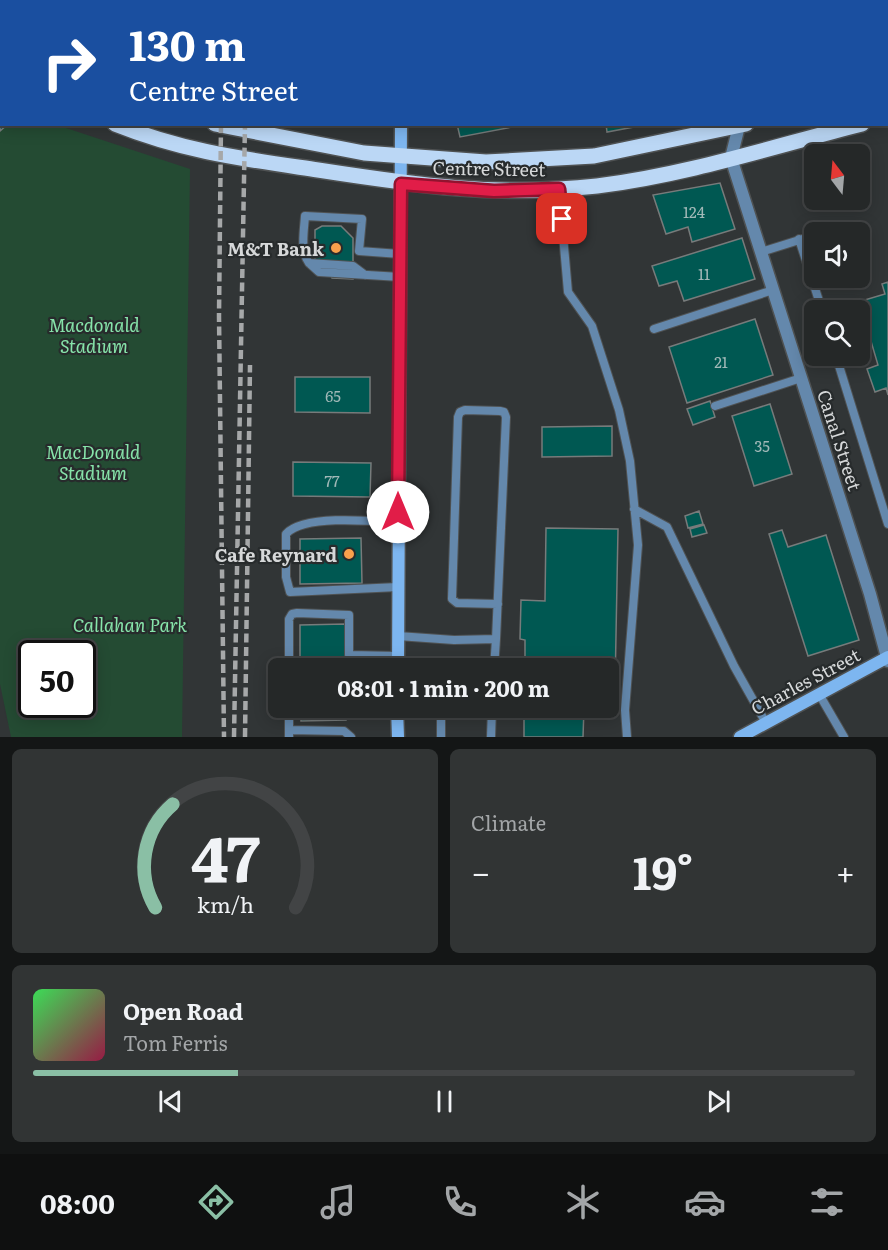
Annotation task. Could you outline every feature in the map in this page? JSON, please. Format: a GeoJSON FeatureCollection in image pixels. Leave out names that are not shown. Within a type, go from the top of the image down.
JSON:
{"type":"FeatureCollection","features":[{"type":"Feature","properties":{"kind":"main road","name":"Centre Street"},"geometry":{"type":"LineString","coordinates":[[120,126],[151,139],[209,155],[401,184],[494,191],[559,189],[640,178],[731,158],[854,126]]}},
{"type":"Feature","properties":{"kind":"main road","name":"Centre Street"},"geometry":{"type":"LineString","coordinates":[[225,126],[322,146],[402,156],[486,162],[564,159],[645,147],[734,126]]}},
{"type":"Feature","properties":{"kind":"main road"},"geometry":{"type":"LineString","coordinates":[[398,658],[401,126]]}},
{"type":"Feature","properties":{"kind":"main road","name":"Charles Street"},"geometry":{"type":"LineString","coordinates":[[740,737],[888,659]]}},
{"type":"Feature","properties":{"kind":"main road"},"geometry":{"type":"LineString","coordinates":[[397,718],[398,737]]}},
{"type":"Feature","properties":{"kind":"street"},"geometry":{"type":"LineString","coordinates":[[731,158],[741,126]]}},
{"type":"Feature","properties":{"kind":"street","name":"Canal Street"},"geometry":{"type":"LineString","coordinates":[[731,158],[870,594],[888,659]]}},
{"type":"Feature","properties":{"kind":"lane"},"geometry":{"type":"LineString","coordinates":[[559,189],[568,292],[592,326],[619,410],[630,460],[638,545],[625,710],[627,737]]}},
{"type":"Feature","properties":{"kind":"lane"},"geometry":{"type":"LineString","coordinates":[[400,254],[359,251],[362,219],[305,216],[303,247],[309,263],[353,266],[365,275],[400,277]]}},
{"type":"Feature","properties":{"kind":"lane"},"geometry":{"type":"LineString","coordinates":[[761,252],[804,238]]}},
{"type":"Feature","properties":{"kind":"lane"},"geometry":{"type":"LineString","coordinates":[[799,239],[819,300]]}},
{"type":"Feature","properties":{"kind":"lane"},"geometry":{"type":"LineString","coordinates":[[654,328],[773,290]]}},
{"type":"Feature","properties":{"kind":"lane"},"geometry":{"type":"LineString","coordinates":[[839,366],[888,524]]}},
{"type":"Feature","properties":{"kind":"lane"},"geometry":{"type":"LineString","coordinates":[[715,406],[801,378]]}},
{"type":"Feature","properties":{"kind":"lane"},"geometry":{"type":"LineString","coordinates":[[495,658],[498,604],[506,417],[504,412],[500,411],[465,410],[460,412],[458,417],[452,599],[457,603],[498,604]]}},
{"type":"Feature","properties":{"kind":"lane"},"geometry":{"type":"LineString","coordinates":[[634,510],[668,527],[734,666],[766,723]]}},
{"type":"Feature","properties":{"kind":"lane"},"geometry":{"type":"LineString","coordinates":[[398,523],[358,520],[292,527],[286,534],[286,577],[290,592],[398,587]]}},
{"type":"Feature","properties":{"kind":"lane"},"geometry":{"type":"LineString","coordinates":[[289,658],[289,619],[292,614],[350,615],[349,656],[363,658]]}},
{"type":"Feature","properties":{"kind":"lane"},"geometry":{"type":"LineString","coordinates":[[398,636],[454,640],[496,639]]}},
{"type":"Feature","properties":{"kind":"lane"},"geometry":{"type":"LineString","coordinates":[[819,694],[844,737]]}},
{"type":"Feature","properties":{"kind":"lane"},"geometry":{"type":"LineString","coordinates":[[289,718],[289,734],[344,731],[351,737]]}},
{"type":"Feature","properties":{"kind":"lane"},"geometry":{"type":"LineString","coordinates":[[441,718],[441,737]]}},
{"type":"Feature","properties":{"kind":"lane"},"geometry":{"type":"LineString","coordinates":[[491,737],[492,718]]}},
{"type":"Feature","properties":{"kind":"green space","name":"Macdonald Stadium"},"geometry":{"type":"Polygon","coordinates":[[[0,126],[60,126],[190,169],[182,737],[11,737],[0,684],[0,126]]]}},
{"type":"Feature","properties":{"kind":"building"},"geometry":{"type":"Polygon","coordinates":[[[457,126],[518,126],[460,137],[457,126]]]}},
{"type":"Feature","properties":{"kind":"building"},"geometry":{"type":"Polygon","coordinates":[[[606,126],[639,126],[607,132],[606,126]]]}},
{"type":"Feature","properties":{"kind":"building"},"geometry":{"type":"Polygon","coordinates":[[[720,183],[735,229],[692,242],[688,227],[666,234],[653,195],[720,183]]]}},
{"type":"Feature","properties":{"kind":"building"},"geometry":{"type":"Polygon","coordinates":[[[322,226],[341,226],[353,238],[353,279],[332,278],[325,261],[315,260],[315,230],[322,226]]]}},
{"type":"Feature","properties":{"kind":"building"},"geometry":{"type":"Polygon","coordinates":[[[742,238],[755,279],[684,301],[677,281],[659,286],[652,266],[742,238]]]}},
{"type":"Feature","properties":{"kind":"building"},"geometry":{"type":"Polygon","coordinates":[[[888,282],[888,395],[886,388],[875,392],[867,369],[878,365],[870,338],[870,300],[865,300],[885,294],[882,284],[888,282]]]}},
{"type":"Feature","properties":{"kind":"building"},"geometry":{"type":"Polygon","coordinates":[[[755,319],[773,375],[687,403],[669,347],[755,319]]]}},
{"type":"Feature","properties":{"kind":"building"},"geometry":{"type":"Polygon","coordinates":[[[295,377],[370,377],[370,413],[295,412],[295,377]]]}},
{"type":"Feature","properties":{"kind":"building"},"geometry":{"type":"Polygon","coordinates":[[[710,401],[715,417],[693,425],[687,409],[710,401]]]}},
{"type":"Feature","properties":{"kind":"building"},"geometry":{"type":"Polygon","coordinates":[[[770,404],[792,474],[754,486],[732,416],[770,404]]]}},
{"type":"Feature","properties":{"kind":"building"},"geometry":{"type":"Polygon","coordinates":[[[612,426],[612,456],[542,457],[542,427],[612,426]]]}},
{"type":"Feature","properties":{"kind":"building"},"geometry":{"type":"Polygon","coordinates":[[[293,462],[371,463],[370,497],[293,496],[293,462]]]}},
{"type":"Feature","properties":{"kind":"building"},"geometry":{"type":"Polygon","coordinates":[[[699,511],[703,524],[688,528],[685,516],[699,511]]]}},
{"type":"Feature","properties":{"kind":"building"},"geometry":{"type":"Polygon","coordinates":[[[704,525],[707,533],[692,537],[690,529],[704,525]]]}},
{"type":"Feature","properties":{"kind":"building"},"geometry":{"type":"Polygon","coordinates":[[[546,528],[618,529],[616,658],[525,658],[525,640],[520,639],[521,600],[545,601],[546,528]]]}},
{"type":"Feature","properties":{"kind":"building"},"geometry":{"type":"Polygon","coordinates":[[[782,530],[788,547],[826,535],[859,640],[808,656],[769,534],[782,530]]]}},
{"type":"Feature","properties":{"kind":"building"},"geometry":{"type":"Polygon","coordinates":[[[361,538],[362,583],[300,584],[300,539],[361,538]]]}},
{"type":"Feature","properties":{"kind":"building"},"geometry":{"type":"Polygon","coordinates":[[[345,624],[345,658],[300,658],[300,625],[345,624]]]}},
{"type":"Feature","properties":{"kind":"building"},"geometry":{"type":"Polygon","coordinates":[[[301,718],[346,718],[346,720],[301,721],[301,718]]]}},
{"type":"Feature","properties":{"kind":"building"},"geometry":{"type":"Polygon","coordinates":[[[524,718],[584,718],[583,737],[524,737],[524,718]]]}},
{"type":"Feature","properties":{"kind":"railway"},"geometry":{"type":"LineString","coordinates":[[221,126],[219,316],[224,737]]}},
{"type":"Feature","properties":{"kind":"railway"},"geometry":{"type":"LineString","coordinates":[[234,737],[245,126]]}},
{"type":"Feature","properties":{"kind":"railway"},"geometry":{"type":"LineString","coordinates":[[245,737],[250,365]]}},
{"type":"Feature","properties":{"kind":"place","name":"M&T Bank"},"geometry":{"type":"Point","coordinates":[336,248]}},
{"type":"Feature","properties":{"kind":"place","name":"Cafe Reynard"},"geometry":{"type":"Point","coordinates":[349,554]}},
{"type":"Feature","properties":{"kind":"route"},"geometry":{"type":"LineString","coordinates":[[398,512],[401,184],[459,190],[559,189],[562,219]]}},
{"type":"Feature","properties":{"kind":"park label","name":"MacDonald Stadium"},"geometry":{"type":"Point","coordinates":[93,461]}},
{"type":"Feature","properties":{"kind":"park label","name":"Callahan Park"},"geometry":{"type":"Point","coordinates":[130,624]}}]}
